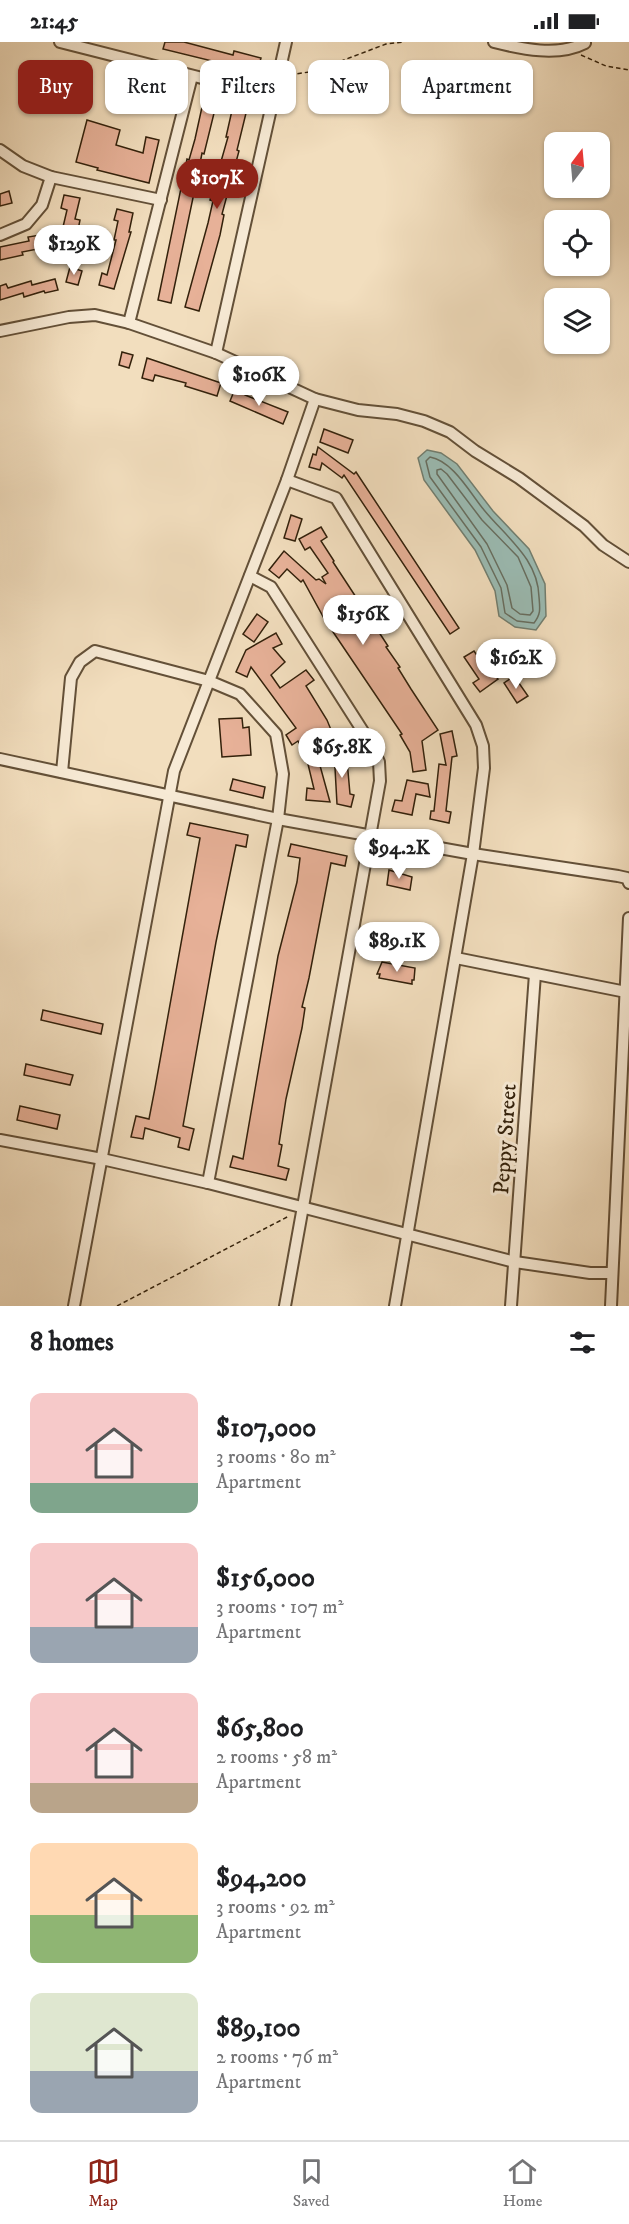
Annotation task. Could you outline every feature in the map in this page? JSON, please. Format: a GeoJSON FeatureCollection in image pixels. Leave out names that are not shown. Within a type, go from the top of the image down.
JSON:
{"type":"FeatureCollection","features":[{"type":"Feature","properties":{"kind":"street"},"geometry":{"type":"LineString","coordinates":[[60,42],[200,78]]}},
{"type":"Feature","properties":{"kind":"street"},"geometry":{"type":"LineString","coordinates":[[282,60],[286,42]]}},
{"type":"Feature","properties":{"kind":"street"},"geometry":{"type":"LineString","coordinates":[[494,42],[526,50],[574,49],[585,44]]}},
{"type":"Feature","properties":{"kind":"street"},"geometry":{"type":"LineString","coordinates":[[129,323],[192,76]]}},
{"type":"Feature","properties":{"kind":"street"},"geometry":{"type":"LineString","coordinates":[[216,353],[269,114]]}},
{"type":"Feature","properties":{"kind":"street"},"geometry":{"type":"LineString","coordinates":[[0,150],[23,166],[51,177],[161,200]]}},
{"type":"Feature","properties":{"kind":"street"},"geometry":{"type":"LineString","coordinates":[[0,236],[26,224],[42,205],[51,177]]}},
{"type":"Feature","properties":{"kind":"street"},"geometry":{"type":"LineString","coordinates":[[0,331],[69,317],[96,315],[129,323],[216,353],[315,399],[358,410],[397,414],[424,421],[450,432],[546,497],[584,526],[603,545],[629,562]]}},
{"type":"Feature","properties":{"kind":"street"},"geometry":{"type":"LineString","coordinates":[[74,1306],[174,771],[287,480],[315,399]]}},
{"type":"Feature","properties":{"kind":"street"},"geometry":{"type":"LineString","coordinates":[[287,480],[336,498],[476,726],[483,746],[484,768],[473,854],[395,1306]]}},
{"type":"Feature","properties":{"kind":"street"},"geometry":{"type":"LineString","coordinates":[[250,576],[271,587],[371,744],[379,762],[380,782],[285,1306]]}},
{"type":"Feature","properties":{"kind":"street"},"geometry":{"type":"LineString","coordinates":[[62,772],[71,678],[80,662],[95,651],[209,681],[240,694],[276,734],[283,774],[278,819],[208,1183]]}},
{"type":"Feature","properties":{"kind":"street"},"geometry":{"type":"LineString","coordinates":[[0,759],[278,819],[473,854],[618,876],[627,878],[629,883]]}},
{"type":"Feature","properties":{"kind":"street"},"geometry":{"type":"LineString","coordinates":[[611,1306],[629,918]]}},
{"type":"Feature","properties":{"kind":"street"},"geometry":{"type":"LineString","coordinates":[[456,958],[626,992]]}},
{"type":"Feature","properties":{"kind":"street","name":"Peppy Street"},"geometry":{"type":"LineString","coordinates":[[511,1306],[535,974]]}},
{"type":"Feature","properties":{"kind":"street"},"geometry":{"type":"LineString","coordinates":[[0,1140],[102,1159],[208,1183],[515,1262],[590,1273],[612,1273]]}},
{"type":"Feature","properties":{"kind":"path"},"geometry":{"type":"LineString","coordinates":[[296,73],[315,71],[386,44],[403,42]]}},
{"type":"Feature","properties":{"kind":"path"},"geometry":{"type":"LineString","coordinates":[[574,49],[582,56],[606,66],[629,70]]}},
{"type":"Feature","properties":{"kind":"path"},"geometry":{"type":"LineString","coordinates":[[117,1306],[303,1208]]}},
{"type":"Feature","properties":{"kind":"water"},"geometry":{"type":"Polygon","coordinates":[[[427,450],[441,453],[457,464],[493,511],[529,549],[545,584],[546,616],[536,630],[515,627],[499,616],[495,591],[475,550],[424,480],[418,458],[427,450]]]}},
{"type":"Feature","properties":{"kind":"building"},"geometry":{"type":"Polygon","coordinates":[[[165,42],[184,42],[233,55],[234,51],[261,58],[260,60],[208,60],[163,49],[165,42]]]}},
{"type":"Feature","properties":{"kind":"building"},"geometry":{"type":"Polygon","coordinates":[[[200,114],[214,114],[204,154],[202,153],[196,184],[199,185],[197,194],[194,193],[171,303],[158,300],[187,159],[189,160],[200,114]]]}},
{"type":"Feature","properties":{"kind":"building"},"geometry":{"type":"Polygon","coordinates":[[[231,114],[246,114],[237,150],[239,151],[222,214],[224,215],[220,235],[199,311],[185,307],[208,223],[213,201],[210,200],[228,137],[226,137],[231,114]]]}},
{"type":"Feature","properties":{"kind":"building"},"geometry":{"type":"Polygon","coordinates":[[[87,120],[120,130],[116,145],[143,153],[146,137],[159,140],[149,183],[97,170],[98,168],[76,162],[87,120]]]}},
{"type":"Feature","properties":{"kind":"building"},"geometry":{"type":"Polygon","coordinates":[[[9,191],[12,203],[0,206],[0,194],[9,191]]]}},
{"type":"Feature","properties":{"kind":"building"},"geometry":{"type":"Polygon","coordinates":[[[64,195],[80,198],[75,219],[80,220],[78,230],[63,227],[67,210],[61,208],[64,195]]]}},
{"type":"Feature","properties":{"kind":"building"},"geometry":{"type":"Polygon","coordinates":[[[117,209],[133,213],[129,232],[131,232],[114,289],[99,285],[102,273],[107,275],[116,240],[114,240],[118,221],[114,220],[117,209]]]}},
{"type":"Feature","properties":{"kind":"building"},"geometry":{"type":"Polygon","coordinates":[[[40,235],[43,248],[0,260],[0,247],[29,241],[28,237],[40,235]]]}},
{"type":"Feature","properties":{"kind":"building"},"geometry":{"type":"Polygon","coordinates":[[[60,235],[69,243],[60,253],[51,245],[60,235]]]}},
{"type":"Feature","properties":{"kind":"building"},"geometry":{"type":"Polygon","coordinates":[[[70,267],[82,271],[78,285],[66,282],[70,267]]]}},
{"type":"Feature","properties":{"kind":"building"},"geometry":{"type":"Polygon","coordinates":[[[55,279],[58,290],[45,293],[44,291],[24,297],[23,293],[0,300],[0,286],[6,284],[8,288],[31,281],[32,285],[55,279]]]}},
{"type":"Feature","properties":{"kind":"building"},"geometry":{"type":"Polygon","coordinates":[[[122,352],[133,355],[129,368],[119,365],[122,352]]]}},
{"type":"Feature","properties":{"kind":"building"},"geometry":{"type":"Polygon","coordinates":[[[147,358],[221,383],[217,396],[185,386],[186,383],[155,375],[153,381],[142,378],[147,358]]]}},
{"type":"Feature","properties":{"kind":"building"},"geometry":{"type":"Polygon","coordinates":[[[235,389],[288,412],[283,424],[230,401],[235,389]]]}},
{"type":"Feature","properties":{"kind":"building"},"geometry":{"type":"Polygon","coordinates":[[[324,429],[353,440],[348,453],[320,442],[324,429]]]}},
{"type":"Feature","properties":{"kind":"building"},"geometry":{"type":"Polygon","coordinates":[[[318,447],[354,474],[356,472],[459,628],[450,634],[344,475],[342,478],[322,463],[320,470],[309,467],[318,447]]]}},
{"type":"Feature","properties":{"kind":"building"},"geometry":{"type":"Polygon","coordinates":[[[291,515],[302,519],[295,541],[284,538],[291,515]]]}},
{"type":"Feature","properties":{"kind":"building"},"geometry":{"type":"Polygon","coordinates":[[[321,527],[327,537],[321,541],[333,562],[388,646],[386,647],[400,667],[398,668],[438,730],[422,741],[426,770],[413,772],[410,752],[400,735],[402,734],[325,620],[303,580],[301,582],[287,569],[279,578],[269,570],[284,551],[316,580],[319,579],[326,584],[322,577],[328,573],[310,547],[305,550],[299,539],[321,527]]]}},
{"type":"Feature","properties":{"kind":"building"},"geometry":{"type":"Polygon","coordinates":[[[257,614],[268,622],[254,642],[243,634],[257,614]]]}},
{"type":"Feature","properties":{"kind":"building"},"geometry":{"type":"Polygon","coordinates":[[[276,633],[282,644],[273,648],[285,662],[271,675],[280,688],[306,670],[314,680],[306,686],[327,720],[336,742],[316,751],[330,802],[306,800],[307,788],[314,789],[307,760],[298,741],[292,745],[286,735],[296,728],[251,667],[247,677],[236,672],[246,650],[276,633]]]}},
{"type":"Feature","properties":{"kind":"building"},"geometry":{"type":"Polygon","coordinates":[[[474,651],[488,672],[491,670],[498,679],[480,692],[473,683],[479,679],[464,657],[474,651]]]}},
{"type":"Feature","properties":{"kind":"building"},"geometry":{"type":"Polygon","coordinates":[[[514,676],[528,696],[517,703],[504,683],[514,676]]]}},
{"type":"Feature","properties":{"kind":"building"},"geometry":{"type":"Polygon","coordinates":[[[242,718],[243,728],[249,727],[251,755],[222,757],[219,719],[242,718]]]}},
{"type":"Feature","properties":{"kind":"building"},"geometry":{"type":"Polygon","coordinates":[[[452,731],[457,756],[452,757],[446,811],[451,812],[449,823],[430,819],[431,811],[434,811],[439,764],[446,765],[440,734],[452,731]]]}},
{"type":"Feature","properties":{"kind":"building"},"geometry":{"type":"Polygon","coordinates":[[[346,749],[350,794],[354,795],[351,807],[337,804],[334,750],[346,749]]]}},
{"type":"Feature","properties":{"kind":"building"},"geometry":{"type":"Polygon","coordinates":[[[233,779],[265,787],[263,798],[230,790],[233,779]]]}},
{"type":"Feature","properties":{"kind":"building"},"geometry":{"type":"Polygon","coordinates":[[[407,780],[428,784],[430,797],[416,794],[412,815],[392,811],[395,800],[402,801],[407,780]]]}},
{"type":"Feature","properties":{"kind":"building"},"geometry":{"type":"Polygon","coordinates":[[[190,823],[248,835],[246,847],[236,845],[216,942],[183,1126],[194,1129],[189,1150],[178,1147],[180,1138],[145,1128],[143,1139],[131,1137],[136,1116],[149,1119],[155,1088],[200,838],[187,835],[190,823]]]}},
{"type":"Feature","properties":{"kind":"building"},"geometry":{"type":"Polygon","coordinates":[[[291,844],[347,856],[345,866],[331,863],[302,1007],[305,1008],[302,1028],[286,1099],[279,1144],[282,1145],[278,1166],[289,1169],[286,1180],[230,1167],[233,1156],[243,1159],[278,956],[297,882],[300,858],[288,856],[291,844]]]}},
{"type":"Feature","properties":{"kind":"building"},"geometry":{"type":"Polygon","coordinates":[[[389,870],[412,877],[410,890],[387,885],[389,870]]]}},
{"type":"Feature","properties":{"kind":"building"},"geometry":{"type":"Polygon","coordinates":[[[382,962],[415,968],[412,984],[379,978],[380,974],[377,974],[382,962]]]}},
{"type":"Feature","properties":{"kind":"building"},"geometry":{"type":"Polygon","coordinates":[[[43,1010],[103,1024],[101,1034],[41,1020],[43,1010]]]}},
{"type":"Feature","properties":{"kind":"building"},"geometry":{"type":"Polygon","coordinates":[[[26,1064],[73,1075],[70,1085],[24,1075],[26,1064]]]}},
{"type":"Feature","properties":{"kind":"building"},"geometry":{"type":"Polygon","coordinates":[[[20,1106],[60,1115],[57,1129],[17,1120],[20,1106]]]}}]}
